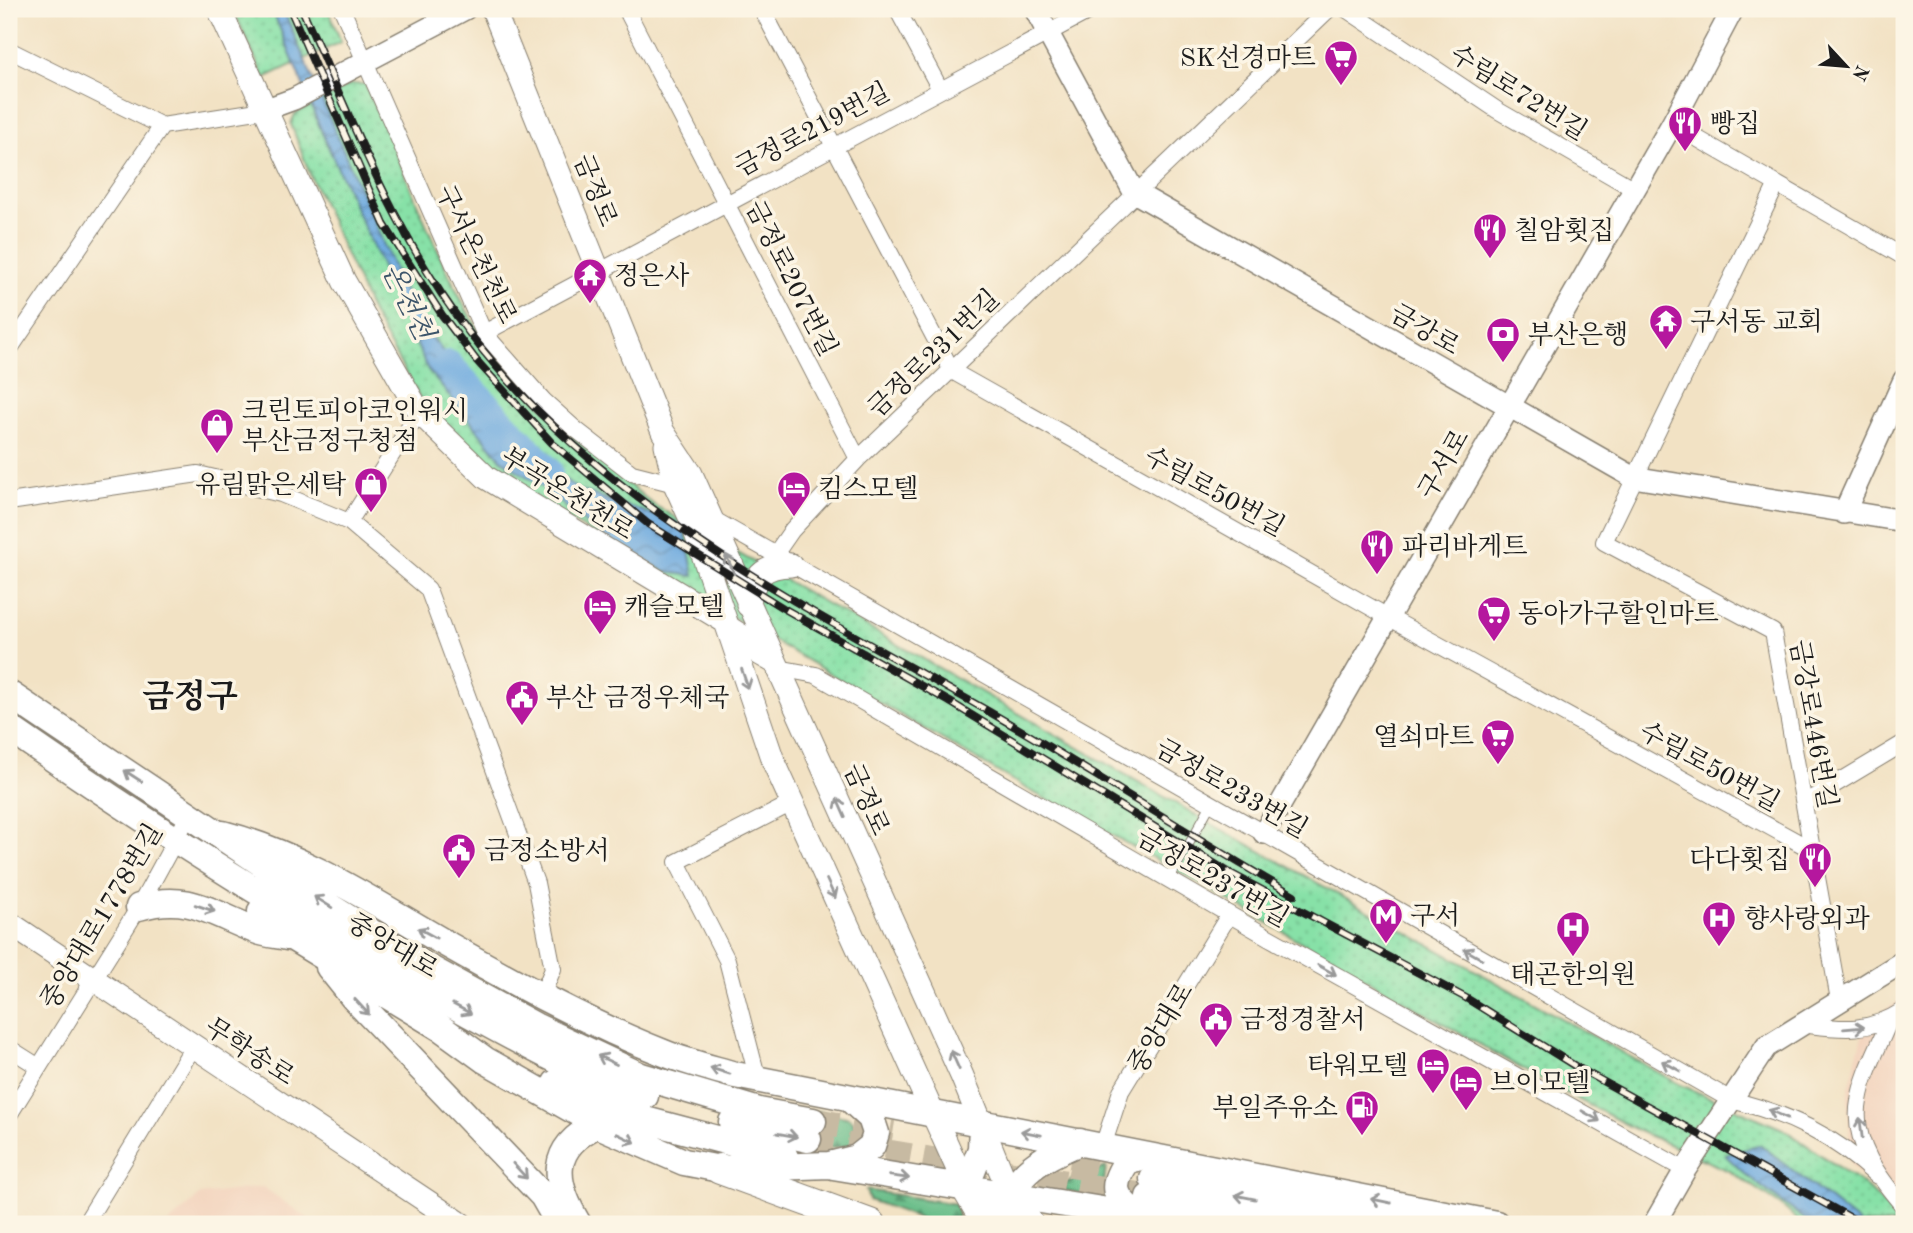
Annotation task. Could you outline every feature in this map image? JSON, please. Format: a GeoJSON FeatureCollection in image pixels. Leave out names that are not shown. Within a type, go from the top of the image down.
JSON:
{"type":"FeatureCollection","features":[{"type":"Feature","properties":{"kind":"highway"},"geometry":{"type":"LineString","coordinates":[[720,1169],[870,1224]]}},
{"type":"Feature","properties":{"kind":"highway"},"geometry":{"type":"LineString","coordinates":[[966,1187],[988,1224]]}},
{"type":"Feature","properties":{"kind":"highway"},"geometry":{"type":"LineString","coordinates":[[1010,1194],[1028,1224]]}},
{"type":"Feature","properties":{"kind":"main road","name":"부곡온천천로"},"geometry":{"type":"LineString","coordinates":[[219,9],[344,281],[419,412],[487,478],[724,618]]}},
{"type":"Feature","properties":{"kind":"main road","name":"금정로"},"geometry":{"type":"LineString","coordinates":[[494,9],[663,432],[675,484],[706,524],[778,668],[982,1123],[1010,1194]]}},
{"type":"Feature","properties":{"kind":"main road","name":"금정로"},"geometry":{"type":"LineString","coordinates":[[663,432],[691,474],[706,524],[724,618],[772,758],[966,1187]]}},
{"type":"Feature","properties":{"kind":"main road"},"geometry":{"type":"LineString","coordinates":[[748,605],[760,574],[783,561]]}},
{"type":"Feature","properties":{"kind":"main road","name":"중앙대로"},"geometry":{"type":"LineString","coordinates":[[9,694],[223,834],[279,875],[427,967],[535,1026],[641,1076],[759,1111],[810,1130],[757,1130],[639,1094],[531,1047],[222,873],[9,728]]}},
{"type":"Feature","properties":{"kind":"main road"},"geometry":{"type":"LineString","coordinates":[[223,834],[261,844],[542,995],[664,1054],[758,1080],[1092,1144],[1147,1187],[1187,1224]]}},
{"type":"Feature","properties":{"kind":"main road"},"geometry":{"type":"LineString","coordinates":[[222,873],[293,938],[441,1028],[485,1060],[598,1124],[659,1153],[720,1169],[830,1166],[857,1158],[874,1142],[876,1133],[873,1122],[849,1098]]}},
{"type":"Feature","properties":{"kind":"main road"},"geometry":{"type":"LineString","coordinates":[[139,906],[162,900],[185,901],[226,915],[256,931],[293,938]]}},
{"type":"Feature","properties":{"kind":"main road","name":"무학송로"},"geometry":{"type":"LineString","coordinates":[[9,923],[461,1224]]}},
{"type":"Feature","properties":{"kind":"main road"},"geometry":{"type":"LineString","coordinates":[[320,954],[353,998],[543,1196],[559,1224]]}},
{"type":"Feature","properties":{"kind":"main road"},"geometry":{"type":"LineString","coordinates":[[441,1028],[482,1043],[563,1086],[634,1117],[766,1154],[830,1166],[1010,1194],[1147,1187],[1496,1224]]}},
{"type":"Feature","properties":{"kind":"main road"},"geometry":{"type":"LineString","coordinates":[[966,1187],[981,1149],[982,1123]]}},
{"type":"Feature","properties":{"kind":"main road"},"geometry":{"type":"LineString","coordinates":[[578,1224],[561,1189],[560,1161],[572,1140],[598,1124]]}},
{"type":"Feature","properties":{"kind":"main road"},"geometry":{"type":"LineString","coordinates":[[1000,1224],[1010,1194],[1030,1168],[1092,1144]]}},
{"type":"Feature","properties":{"kind":"main road"},"geometry":{"type":"LineString","coordinates":[[1147,1187],[1289,1224]]}},
{"type":"Feature","properties":{"kind":"main road"},"geometry":{"type":"LineString","coordinates":[[1147,1187],[1385,1224]]}},
{"type":"Feature","properties":{"kind":"street","name":"구서온천천로"},"geometry":{"type":"LineString","coordinates":[[342,9],[358,63],[484,333],[544,401],[574,428],[632,473],[675,484]]}},
{"type":"Feature","properties":{"kind":"street"},"geometry":{"type":"LineString","coordinates":[[9,50],[162,125],[264,110],[294,99],[464,9]]}},
{"type":"Feature","properties":{"kind":"street","name":"금정로207번길"},"geometry":{"type":"LineString","coordinates":[[626,9],[858,458]]}},
{"type":"Feature","properties":{"kind":"street"},"geometry":{"type":"LineString","coordinates":[[762,9],[952,371]]}},
{"type":"Feature","properties":{"kind":"street"},"geometry":{"type":"LineString","coordinates":[[897,9],[940,89]]}},
{"type":"Feature","properties":{"kind":"street"},"geometry":{"type":"LineString","coordinates":[[1035,9],[1134,192]]}},
{"type":"Feature","properties":{"kind":"street","name":"금정로219번길"},"geometry":{"type":"LineString","coordinates":[[484,333],[1093,9]]}},
{"type":"Feature","properties":{"kind":"street","name":"금정로231번길"},"geometry":{"type":"LineString","coordinates":[[783,561],[792,530],[858,458],[1329,9]]}},
{"type":"Feature","properties":{"kind":"street","name":"수림로72번길"},"geometry":{"type":"LineString","coordinates":[[1346,9],[1497,110],[1634,190]]}},
{"type":"Feature","properties":{"kind":"street","name":"구서로"},"geometry":{"type":"LineString","coordinates":[[1264,833],[1672,124],[1733,9]]}},
{"type":"Feature","properties":{"kind":"street"},"geometry":{"type":"LineString","coordinates":[[1672,124],[1904,257]]}},
{"type":"Feature","properties":{"kind":"street"},"geometry":{"type":"LineString","coordinates":[[9,350],[162,125]]}},
{"type":"Feature","properties":{"kind":"street"},"geometry":{"type":"LineString","coordinates":[[1633,477],[1777,184]]}},
{"type":"Feature","properties":{"kind":"street","name":"금강로"},"geometry":{"type":"LineString","coordinates":[[1134,192],[1633,477],[1904,521]]}},
{"type":"Feature","properties":{"kind":"street","name":"수림로50번길"},"geometry":{"type":"LineString","coordinates":[[952,371],[1388,617],[1812,850]]}},
{"type":"Feature","properties":{"kind":"street"},"geometry":{"type":"LineString","coordinates":[[1844,513],[1904,380]]}},
{"type":"Feature","properties":{"kind":"street"},"geometry":{"type":"LineString","coordinates":[[349,522],[419,412]]}},
{"type":"Feature","properties":{"kind":"street"},"geometry":{"type":"LineString","coordinates":[[9,502],[198,474],[281,494],[349,522],[428,589],[536,883],[553,969],[542,995]]}},
{"type":"Feature","properties":{"kind":"street","name":"금강로446번길"},"geometry":{"type":"LineString","coordinates":[[1633,477],[1604,542],[1773,632],[1839,1000]]}},
{"type":"Feature","properties":{"kind":"street","name":"금정로233번길"},"geometry":{"type":"LineString","coordinates":[[706,524],[783,561],[1208,809],[1264,833],[1731,1100],[1761,1107],[1816,1130],[1846,1147],[1877,1176]]}},
{"type":"Feature","properties":{"kind":"street","name":"금정로237번길"},"geometry":{"type":"LineString","coordinates":[[724,618],[745,634],[757,656],[778,668],[816,675],[1229,915],[1685,1170]]}},
{"type":"Feature","properties":{"kind":"street"},"geometry":{"type":"LineString","coordinates":[[1804,803],[1904,743]]}},
{"type":"Feature","properties":{"kind":"street"},"geometry":{"type":"LineString","coordinates":[[758,1080],[727,960],[677,862],[792,803]]}},
{"type":"Feature","properties":{"kind":"street","name":"중앙대로1778번길"},"geometry":{"type":"LineString","coordinates":[[9,1115],[139,906],[190,813]]}},
{"type":"Feature","properties":{"kind":"street","name":"중앙대로"},"geometry":{"type":"LineString","coordinates":[[1092,1144],[1121,1091],[1229,915]]}},
{"type":"Feature","properties":{"kind":"street"},"geometry":{"type":"LineString","coordinates":[[1654,1224],[1685,1170],[1766,1047],[1904,961]]}},
{"type":"Feature","properties":{"kind":"street"},"geometry":{"type":"LineString","coordinates":[[1800,1024],[1857,1030],[1890,1019],[1904,1010]]}},
{"type":"Feature","properties":{"kind":"street"},"geometry":{"type":"LineString","coordinates":[[1890,1019],[1858,1102],[1861,1137],[1877,1176],[1904,1208]]}},
{"type":"Feature","properties":{"kind":"street"},"geometry":{"type":"LineString","coordinates":[[9,1048],[38,1067]]}},
{"type":"Feature","properties":{"kind":"street"},"geometry":{"type":"LineString","coordinates":[[85,1224],[193,1048]]}},
{"type":"Feature","properties":{"kind":"lane"},"geometry":{"type":"LineString","coordinates":[[1169,880],[1208,809]]}},
{"type":"Feature","properties":{"kind":"shaded area"},"geometry":{"type":"Polygon","coordinates":[[[1904,998],[1904,1218],[1850,1164],[1848,1093],[1865,1023],[1904,998]]]}},
{"type":"Feature","properties":{"kind":"shaded area"},"geometry":{"type":"Polygon","coordinates":[[[263,1187],[316,1224],[168,1224],[200,1195],[263,1187]]]}},
{"type":"Feature","properties":{"kind":"green space"},"geometry":{"type":"Polygon","coordinates":[[[233,9],[328,9],[341,42],[264,78],[233,9]]]}},
{"type":"Feature","properties":{"kind":"green space"},"geometry":{"type":"Polygon","coordinates":[[[351,84],[365,84],[438,252],[482,335],[525,389],[550,414],[654,505],[1217,827],[1681,1085],[1785,1130],[1865,1186],[1904,1224],[1802,1224],[1781,1205],[1729,1171],[1639,1131],[1545,1082],[1190,878],[1029,790],[620,551],[486,467],[428,413],[373,315],[311,177],[291,124],[295,114],[351,84]]]}},
{"type":"Feature","properties":{"kind":"green space"},"geometry":{"type":"Polygon","coordinates":[[[818,1111],[850,1118],[859,1129],[859,1141],[850,1146],[814,1149],[818,1111]]]}},
{"type":"Feature","properties":{"kind":"green space"},"geometry":{"type":"Polygon","coordinates":[[[1106,1167],[1102,1197],[1065,1191],[1065,1183],[1106,1167]]]}},
{"type":"Feature","properties":{"kind":"green space"},"geometry":{"type":"Polygon","coordinates":[[[866,1190],[956,1204],[959,1224],[936,1224],[869,1200],[866,1190]]]}},
{"type":"Feature","properties":{"kind":"water","name":"온천천"},"geometry":{"type":"Polygon","coordinates":[[[272,9],[283,9],[402,287],[427,330],[497,424],[577,489],[684,525],[694,576],[666,572],[600,535],[541,486],[502,460],[428,370],[323,135],[272,9]]]}},
{"type":"Feature","properties":{"kind":"water"},"geometry":{"type":"Polygon","coordinates":[[[1761,1145],[1860,1224],[1811,1224],[1746,1175],[1725,1155],[1761,1145]]]}},
{"type":"Feature","properties":{"kind":"waterway","name":"온천천"},"geometry":{"type":"LineString","coordinates":[[448,365],[548,472]]}},
{"type":"Feature","properties":{"kind":"tunnel"},"geometry":{"type":"LineString","coordinates":[[813,1121],[893,1134]]}},
{"type":"Feature","properties":{"kind":"tunnel"},"geometry":{"type":"LineString","coordinates":[[808,1139],[1149,1197]]}},
{"type":"Feature","properties":{"kind":"tunnel"},"geometry":{"type":"LineString","coordinates":[[1031,1158],[1153,1179]]}},
{"type":"Feature","properties":{"kind":"railway"},"geometry":{"type":"LineString","coordinates":[[290,9],[384,224],[442,315],[476,360],[552,443],[648,524],[783,608],[950,702],[1230,873],[1466,998],[1575,1066],[1862,1224]]}},
{"type":"Feature","properties":{"kind":"railway"},"geometry":{"type":"LineString","coordinates":[[302,9],[377,178],[398,220],[445,300],[473,338],[526,399],[585,455],[648,505],[782,594],[1031,736],[1294,895]]}},
{"type":"Feature","properties":{"kind":"place","name":"SK선경마트"},"geometry":{"type":"Point","coordinates":[1341,87]}},
{"type":"Feature","properties":{"kind":"place","name":"빵집"},"geometry":{"type":"Point","coordinates":[1685,153]}},
{"type":"Feature","properties":{"kind":"place","name":"칠암횟집"},"geometry":{"type":"Point","coordinates":[1490,260]}},
{"type":"Feature","properties":{"kind":"place","name":"정은사"},"geometry":{"type":"Point","coordinates":[590,305]}},
{"type":"Feature","properties":{"kind":"place","name":"구서동 교회"},"geometry":{"type":"Point","coordinates":[1666,351]}},
{"type":"Feature","properties":{"kind":"place","name":"부산은행"},"geometry":{"type":"Point","coordinates":[1503,364]}},
{"type":"Feature","properties":{"kind":"place","name":"크린토피아코인워시 부산금정구청점"},"geometry":{"type":"Point","coordinates":[217,455]}},
{"type":"Feature","properties":{"kind":"place","name":"유림맑은세탁"},"geometry":{"type":"Point","coordinates":[371,514]}},
{"type":"Feature","properties":{"kind":"place","name":"킴스모텔"},"geometry":{"type":"Point","coordinates":[794,518]}},
{"type":"Feature","properties":{"kind":"place","name":"파리바게트"},"geometry":{"type":"Point","coordinates":[1377,576]}},
{"type":"Feature","properties":{"kind":"place","name":"캐슬모텔"},"geometry":{"type":"Point","coordinates":[600,636]}},
{"type":"Feature","properties":{"kind":"place","name":"동아가구할인마트"},"geometry":{"type":"Point","coordinates":[1494,643]}},
{"type":"Feature","properties":{"kind":"place","name":"부산 금정우체국"},"geometry":{"type":"Point","coordinates":[522,727]}},
{"type":"Feature","properties":{"kind":"place","name":"열쇠마트"},"geometry":{"type":"Point","coordinates":[1498,766]}},
{"type":"Feature","properties":{"kind":"place","name":"금정소방서"},"geometry":{"type":"Point","coordinates":[459,880]}},
{"type":"Feature","properties":{"kind":"place","name":"다다횟집"},"geometry":{"type":"Point","coordinates":[1815,889]}},
{"type":"Feature","properties":{"kind":"place","name":"구서"},"geometry":{"type":"Point","coordinates":[1386,945]}},
{"type":"Feature","properties":{"kind":"place","name":"향사랑외과"},"geometry":{"type":"Point","coordinates":[1719,948]}},
{"type":"Feature","properties":{"kind":"place","name":"태곤한의원"},"geometry":{"type":"Point","coordinates":[1573,958]}},
{"type":"Feature","properties":{"kind":"place","name":"금정경찰서"},"geometry":{"type":"Point","coordinates":[1216,1049]}},
{"type":"Feature","properties":{"kind":"place","name":"타워모텔"},"geometry":{"type":"Point","coordinates":[1433,1095]}},
{"type":"Feature","properties":{"kind":"place","name":"브이모텔"},"geometry":{"type":"Point","coordinates":[1466,1112]}},
{"type":"Feature","properties":{"kind":"place","name":"부일주유소"},"geometry":{"type":"Point","coordinates":[1362,1137]}},
{"type":"Feature","properties":{"kind":"district","name":"금정구"},"geometry":{"type":"Point","coordinates":[190,695]}}]}
